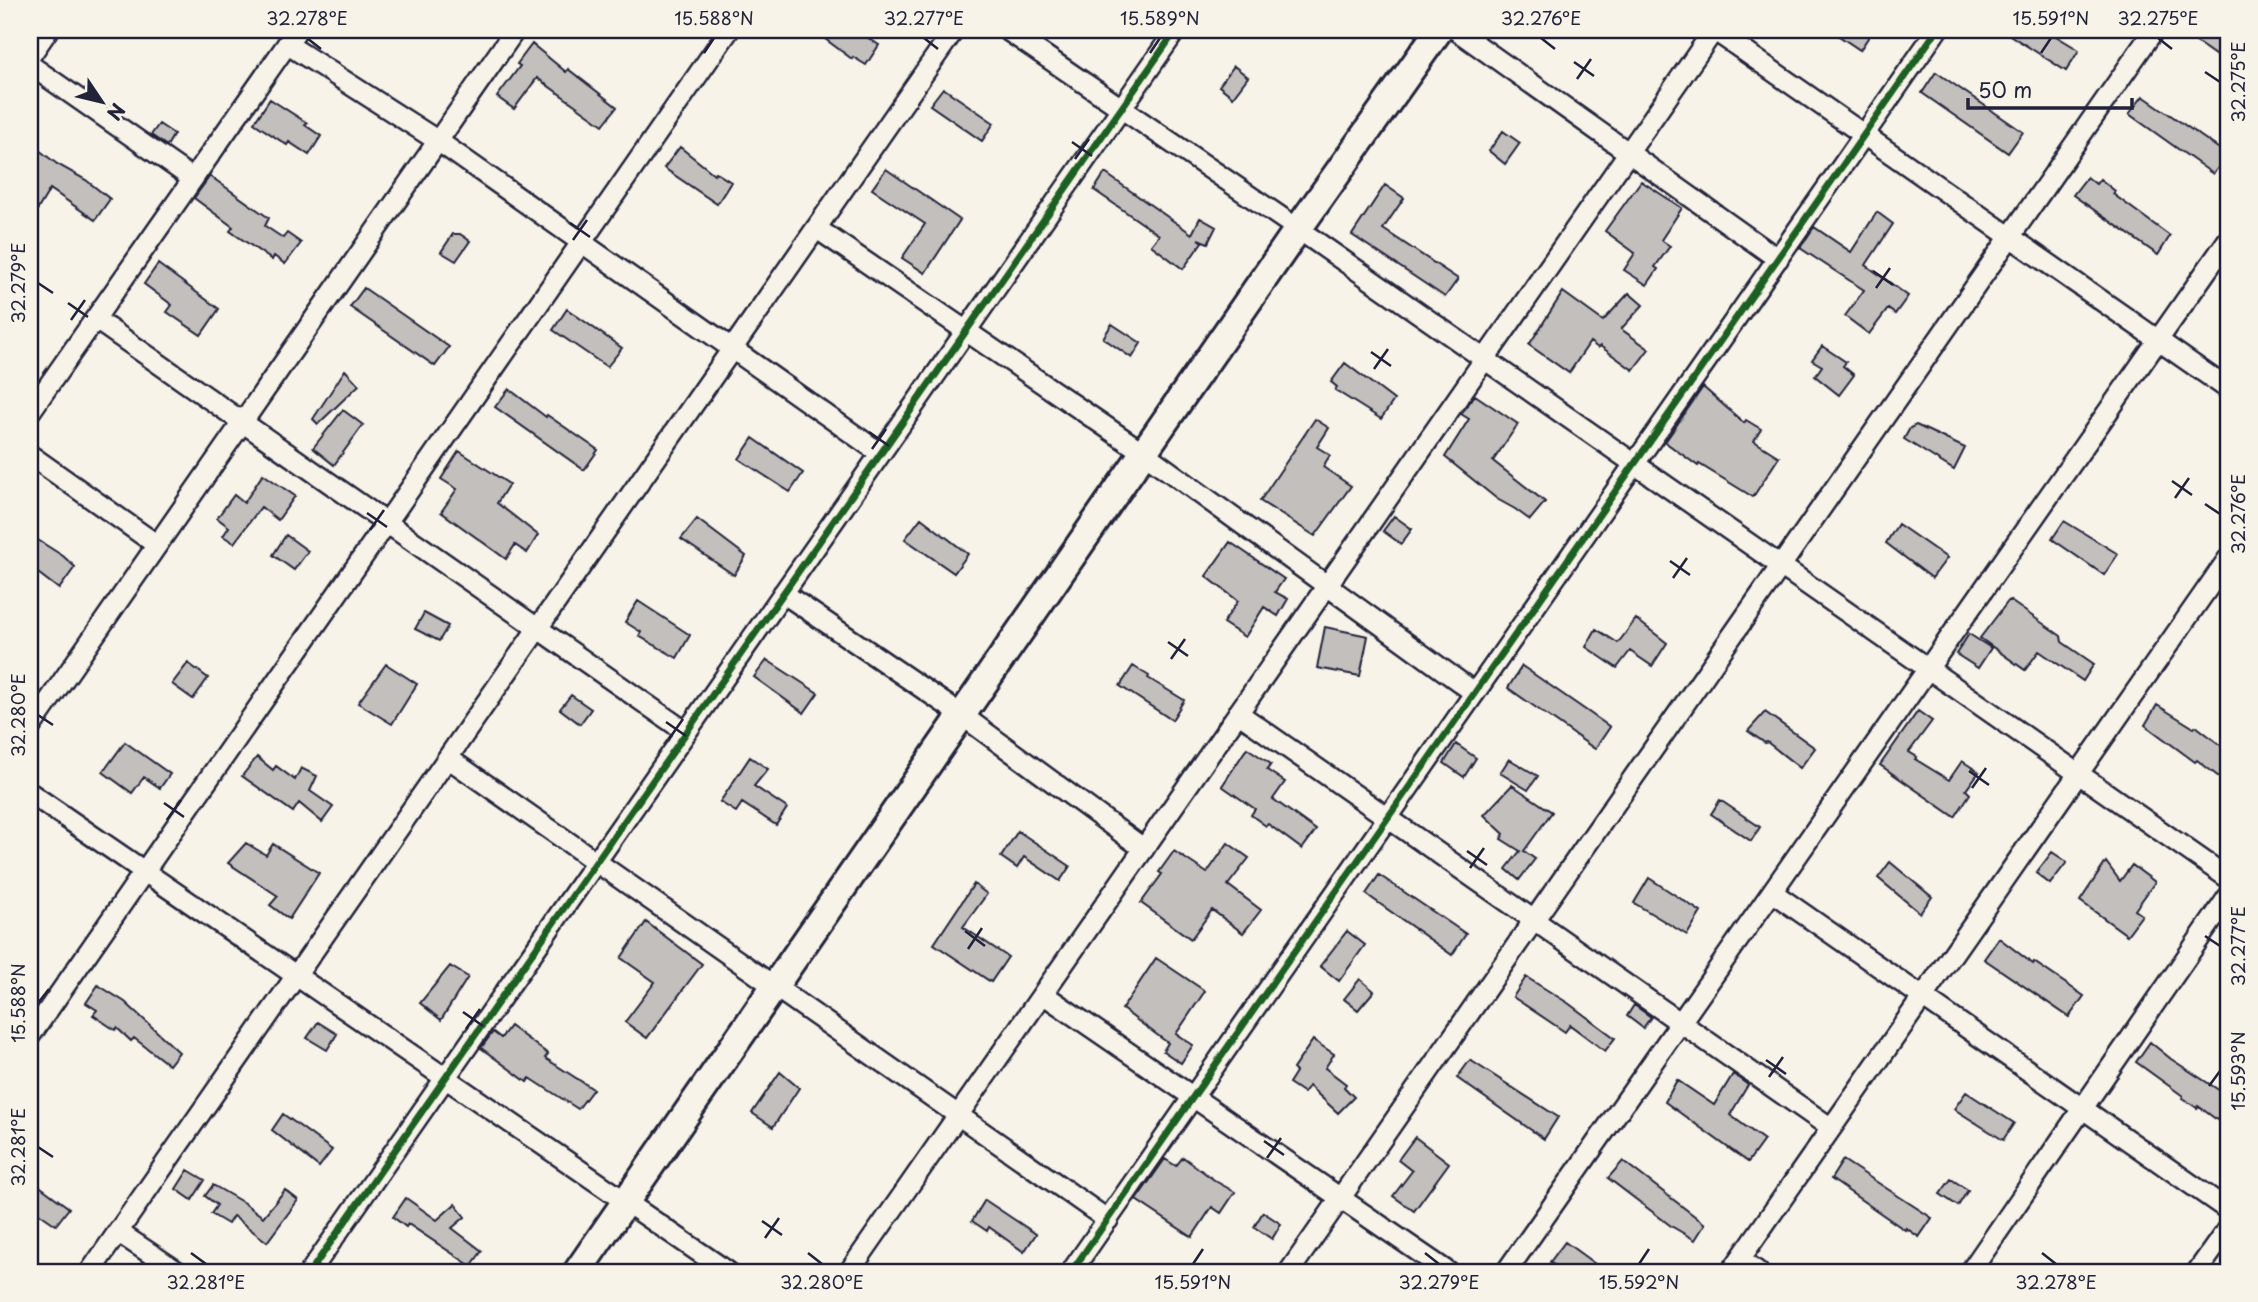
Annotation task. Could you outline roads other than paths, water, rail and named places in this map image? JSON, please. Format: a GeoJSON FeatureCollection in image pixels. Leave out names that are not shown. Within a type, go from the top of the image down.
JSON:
{"type":"FeatureCollection","features":[{"type":"Feature","properties":{"kind":"street"},"geometry":{"type":"LineString","coordinates":[[30,56],[48,30]]}},
{"type":"Feature","properties":{"kind":"street"},"geometry":{"type":"LineString","coordinates":[[30,728],[515,30]]}},
{"type":"Feature","properties":{"kind":"street"},"geometry":{"type":"LineString","coordinates":[[30,1036],[729,30]]}},
{"type":"Feature","properties":{"kind":"street"},"geometry":{"type":"LineString","coordinates":[[90,1272],[954,30]]}},
{"type":"Feature","properties":{"kind":"street"},"geometry":{"type":"LineString","coordinates":[[1007,30],[1298,229],[2228,878]]}},
{"type":"Feature","properties":{"kind":"street"},"geometry":{"type":"LineString","coordinates":[[310,1272],[1175,30]]}},
{"type":"Feature","properties":{"kind":"street"},"geometry":{"type":"LineString","coordinates":[[577,1272],[1298,229],[1439,30]]}},
{"type":"Feature","properties":{"kind":"street"},"geometry":{"type":"LineString","coordinates":[[1456,30],[1777,259]]}},
{"type":"Feature","properties":{"kind":"street"},"geometry":{"type":"LineString","coordinates":[[849,1272],[1714,30],[2228,389]]}},
{"type":"Feature","properties":{"kind":"street"},"geometry":{"type":"LineString","coordinates":[[1071,1272],[1937,30]]}},
{"type":"Feature","properties":{"kind":"street"},"geometry":{"type":"LineString","coordinates":[[1289,1272],[2154,30]]}},
{"type":"Feature","properties":{"kind":"street"},"geometry":{"type":"LineString","coordinates":[[30,412],[292,37],[880,453]]}},
{"type":"Feature","properties":{"kind":"street"},"geometry":{"type":"LineString","coordinates":[[30,65],[192,179]]}},
{"type":"Feature","properties":{"kind":"street"},"geometry":{"type":"LineString","coordinates":[[817,228],[1144,453],[1475,693]]}},
{"type":"Feature","properties":{"kind":"street"},"geometry":{"type":"LineString","coordinates":[[1506,1272],[2228,240]]}},
{"type":"Feature","properties":{"kind":"street"},"geometry":{"type":"LineString","coordinates":[[95,318],[686,732]]}},
{"type":"Feature","properties":{"kind":"street"},"geometry":{"type":"LineString","coordinates":[[30,454],[157,545]]}},
{"type":"Feature","properties":{"kind":"street"},"geometry":{"type":"LineString","coordinates":[[1758,1272],[1736,1266],[2078,774],[2225,570]]}},
{"type":"Feature","properties":{"kind":"street"},"geometry":{"type":"LineString","coordinates":[[783,593],[963,716],[1144,849]]}},
{"type":"Feature","properties":{"kind":"street"},"geometry":{"type":"LineString","coordinates":[[1238,713],[1831,1128]]}},
{"type":"Feature","properties":{"kind":"street"},"geometry":{"type":"LineString","coordinates":[[448,758],[1108,1220]]}},
{"type":"Feature","properties":{"kind":"street"},"geometry":{"type":"LineString","coordinates":[[30,793],[728,1272]]}},
{"type":"Feature","properties":{"kind":"street"},"geometry":{"type":"LineString","coordinates":[[1772,892],[2228,1210]]}},
{"type":"Feature","properties":{"kind":"street"},"geometry":{"type":"LineString","coordinates":[[1970,1272],[2228,897]]}},
{"type":"Feature","properties":{"kind":"street"},"geometry":{"type":"LineString","coordinates":[[1043,994],[1448,1272]]}},
{"type":"Feature","properties":{"kind":"street"},"geometry":{"type":"LineString","coordinates":[[2197,1272],[2228,1228]]}},
{"type":"Feature","properties":{"kind":"street"},"geometry":{"type":"LineString","coordinates":[[118,1231],[178,1272]]}}]}
